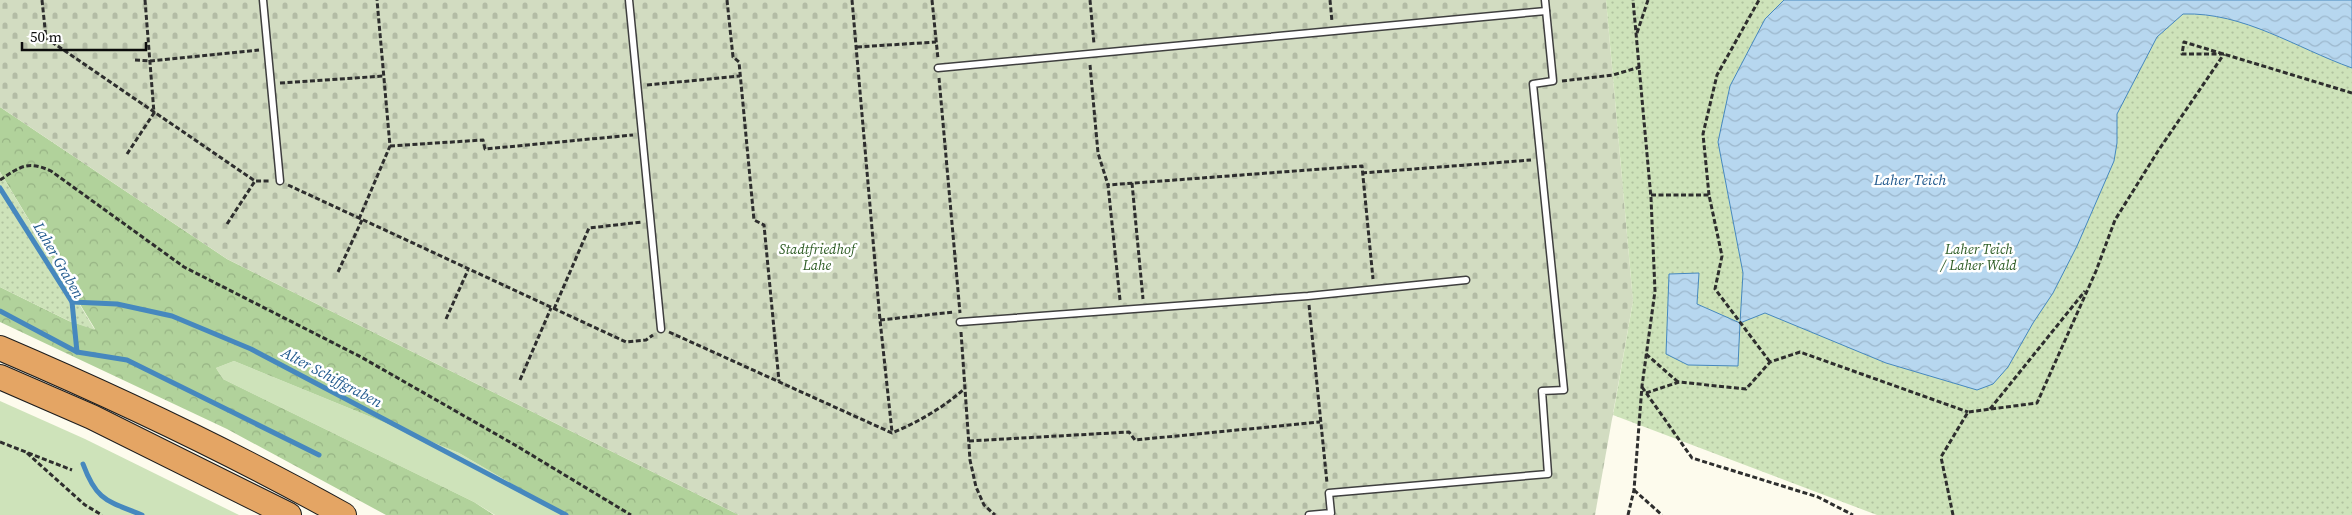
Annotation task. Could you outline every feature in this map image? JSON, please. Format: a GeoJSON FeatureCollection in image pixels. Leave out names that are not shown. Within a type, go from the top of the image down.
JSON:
{"type":"FeatureCollection","features":[{"type":"Feature","properties":{"kind":"highway"},"geometry":{"type":"LineString","coordinates":[[0,348],[102,393],[240,460],[344,515]]}},
{"type":"Feature","properties":{"kind":"highway"},"geometry":{"type":"LineString","coordinates":[[0,377],[92,417],[289,515]]}},
{"type":"Feature","properties":{"kind":"lane"},"geometry":{"type":"LineString","coordinates":[[263,0],[280,181]]}},
{"type":"Feature","properties":{"kind":"lane"},"geometry":{"type":"LineString","coordinates":[[629,0],[661,329]]}},
{"type":"Feature","properties":{"kind":"lane"},"geometry":{"type":"LineString","coordinates":[[1309,515],[1331,513],[1329,493],[1548,474],[1542,391],[1564,390],[1533,84],[1553,82],[1545,0]]}},
{"type":"Feature","properties":{"kind":"lane"},"geometry":{"type":"LineString","coordinates":[[938,68],[1546,11]]}},
{"type":"Feature","properties":{"kind":"lane"},"geometry":{"type":"LineString","coordinates":[[960,322],[1308,296],[1466,280]]}},
{"type":"Feature","properties":{"kind":"path"},"geometry":{"type":"LineString","coordinates":[[42,0],[46,38],[255,181],[280,181],[360,220],[626,342],[646,340],[661,329],[892,433],[914,424],[952,400],[964,389]]}},
{"type":"Feature","properties":{"kind":"path"},"geometry":{"type":"LineString","coordinates":[[127,154],[154,113],[146,0]]}},
{"type":"Feature","properties":{"kind":"path"},"geometry":{"type":"LineString","coordinates":[[338,272],[390,146],[377,0]]}},
{"type":"Feature","properties":{"kind":"path"},"geometry":{"type":"LineString","coordinates":[[727,0],[733,57],[739,62],[754,220],[764,225],[778,381]]}},
{"type":"Feature","properties":{"kind":"path"},"geometry":{"type":"LineString","coordinates":[[852,0],[880,320],[892,433]]}},
{"type":"Feature","properties":{"kind":"path"},"geometry":{"type":"LineString","coordinates":[[932,0],[960,312],[969,442],[976,487],[984,504],[995,515]]}},
{"type":"Feature","properties":{"kind":"path"},"geometry":{"type":"LineString","coordinates":[[1090,0],[1098,153],[1108,185],[1122,310]]}},
{"type":"Feature","properties":{"kind":"path"},"geometry":{"type":"LineString","coordinates":[[1330,0],[1333,32]]}},
{"type":"Feature","properties":{"kind":"path"},"geometry":{"type":"LineString","coordinates":[[1628,515],[1634,490],[1642,386],[1656,291],[1651,195],[1633,0]]}},
{"type":"Feature","properties":{"kind":"path"},"geometry":{"type":"LineString","coordinates":[[1636,35],[1648,0]]}},
{"type":"Feature","properties":{"kind":"path"},"geometry":{"type":"LineString","coordinates":[[1759,0],[1717,75],[1703,134],[1709,195],[1722,256],[1715,289],[1770,362]]}},
{"type":"Feature","properties":{"kind":"path"},"geometry":{"type":"LineString","coordinates":[[856,48],[936,42]]}},
{"type":"Feature","properties":{"kind":"path"},"geometry":{"type":"LineString","coordinates":[[2224,54],[2182,54],[2184,42],[2192,45],[2224,54],[2352,93]]}},
{"type":"Feature","properties":{"kind":"path"},"geometry":{"type":"LineString","coordinates":[[135,60],[150,61],[267,50]]}},
{"type":"Feature","properties":{"kind":"path"},"geometry":{"type":"LineString","coordinates":[[1646,392],[1679,382],[1746,389],[1770,362],[1800,352],[1968,412],[2036,403],[2088,287],[2115,220],[2158,151],[2224,54]]}},
{"type":"Feature","properties":{"kind":"path"},"geometry":{"type":"LineString","coordinates":[[1553,82],[1613,75],[1640,67]]}},
{"type":"Feature","properties":{"kind":"path"},"geometry":{"type":"LineString","coordinates":[[272,84],[384,76]]}},
{"type":"Feature","properties":{"kind":"path"},"geometry":{"type":"LineString","coordinates":[[637,86],[740,76]]}},
{"type":"Feature","properties":{"kind":"path"},"geometry":{"type":"LineString","coordinates":[[390,146],[483,140],[485,150],[641,134]]}},
{"type":"Feature","properties":{"kind":"path"},"geometry":{"type":"LineString","coordinates":[[1362,173],[1541,159]]}},
{"type":"Feature","properties":{"kind":"path"},"geometry":{"type":"LineString","coordinates":[[0,180],[23,165],[37,164],[51,171],[184,267],[361,357],[631,515]]}},
{"type":"Feature","properties":{"kind":"path"},"geometry":{"type":"LineString","coordinates":[[1108,185],[1362,166],[1374,289]]}},
{"type":"Feature","properties":{"kind":"path"},"geometry":{"type":"LineString","coordinates":[[227,224],[255,181]]}},
{"type":"Feature","properties":{"kind":"path"},"geometry":{"type":"LineString","coordinates":[[1132,183],[1144,308]]}},
{"type":"Feature","properties":{"kind":"path"},"geometry":{"type":"LineString","coordinates":[[1651,195],[1709,195]]}},
{"type":"Feature","properties":{"kind":"path"},"geometry":{"type":"LineString","coordinates":[[520,380],[589,228],[650,221]]}},
{"type":"Feature","properties":{"kind":"path"},"geometry":{"type":"LineString","coordinates":[[446,319],[468,270]]}},
{"type":"Feature","properties":{"kind":"path"},"geometry":{"type":"LineString","coordinates":[[1990,409],[2088,287]]}},
{"type":"Feature","properties":{"kind":"path"},"geometry":{"type":"LineString","coordinates":[[1308,296],[1329,493]]}},
{"type":"Feature","properties":{"kind":"path"},"geometry":{"type":"LineString","coordinates":[[880,320],[960,312]]}},
{"type":"Feature","properties":{"kind":"path"},"geometry":{"type":"LineString","coordinates":[[1646,354],[1679,382]]}},
{"type":"Feature","properties":{"kind":"path"},"geometry":{"type":"LineString","coordinates":[[1642,386],[1692,458],[1818,497],[1852,515]]}},
{"type":"Feature","properties":{"kind":"path"},"geometry":{"type":"LineString","coordinates":[[1953,515],[1941,457],[1968,412]]}},
{"type":"Feature","properties":{"kind":"path"},"geometry":{"type":"LineString","coordinates":[[969,442],[1129,432],[1135,440],[1320,422]]}},
{"type":"Feature","properties":{"kind":"path"},"geometry":{"type":"LineString","coordinates":[[0,442],[72,470]]}},
{"type":"Feature","properties":{"kind":"path"},"geometry":{"type":"LineString","coordinates":[[27,453],[85,505],[102,515]]}},
{"type":"Feature","properties":{"kind":"path"},"geometry":{"type":"LineString","coordinates":[[1634,490],[1662,515]]}},
{"type":"Feature","properties":{"kind":"green space","name":"Stadtfriedhof Lahe"},"geometry":{"type":"Polygon","coordinates":[[[0,0],[1606,0],[1633,301],[1595,515],[739,515],[227,259],[0,107],[0,0]]]}},
{"type":"Feature","properties":{"kind":"green space","name":"Laher Teich / Laher Wald"},"geometry":{"type":"Polygon","coordinates":[[[1606,0],[2352,0],[2352,515],[1877,515],[1613,415],[1633,301],[1606,0]]]}},
{"type":"Feature","properties":{"kind":"green space"},"geometry":{"type":"Polygon","coordinates":[[[0,107],[227,259],[739,515],[565,515],[459,453],[234,361],[216,368],[223,379],[474,502],[494,515],[386,515],[227,429],[0,322],[0,287],[69,321],[95,329],[0,172],[0,107]]]}},
{"type":"Feature","properties":{"kind":"green space"},"geometry":{"type":"Polygon","coordinates":[[[0,172],[95,330],[69,321],[0,287],[0,172]]]}},
{"type":"Feature","properties":{"kind":"green space"},"geometry":{"type":"Polygon","coordinates":[[[234,361],[459,453],[565,515],[495,515],[474,502],[223,379],[216,368],[234,361]]]}},
{"type":"Feature","properties":{"kind":"green space"},"geometry":{"type":"Polygon","coordinates":[[[0,401],[85,439],[239,515],[0,515],[0,401]]]}},
{"type":"Feature","properties":{"kind":"water","name":"Laher Teich"},"geometry":{"type":"Polygon","coordinates":[[[1784,0],[2352,0],[2352,68],[2249,25],[2205,15],[2183,14],[2157,37],[2117,114],[2117,143],[2114,161],[2077,246],[2053,293],[2033,323],[2008,367],[1993,384],[1977,390],[1886,363],[1765,313],[1740,323],[1743,273],[1718,142],[1730,86],[1765,19],[1784,0]]]}},
{"type":"Feature","properties":{"kind":"water"},"geometry":{"type":"Polygon","coordinates":[[[1699,273],[1697,304],[1740,323],[1738,366],[1688,365],[1666,354],[1669,274],[1699,273]]]}},
{"type":"Feature","properties":{"kind":"waterway","name":"Laher Graben"},"geometry":{"type":"LineString","coordinates":[[0,188],[72,302],[77,352]]}},
{"type":"Feature","properties":{"kind":"waterway","name":"Alter Schiffgraben"},"geometry":{"type":"LineString","coordinates":[[72,302],[117,304],[172,316],[251,349],[566,515]]}},
{"type":"Feature","properties":{"kind":"waterway"},"geometry":{"type":"LineString","coordinates":[[0,311],[77,352],[127,360],[319,455]]}},
{"type":"Feature","properties":{"kind":"waterway"},"geometry":{"type":"LineString","coordinates":[[83,464],[93,486],[105,499],[142,515]]}}]}
